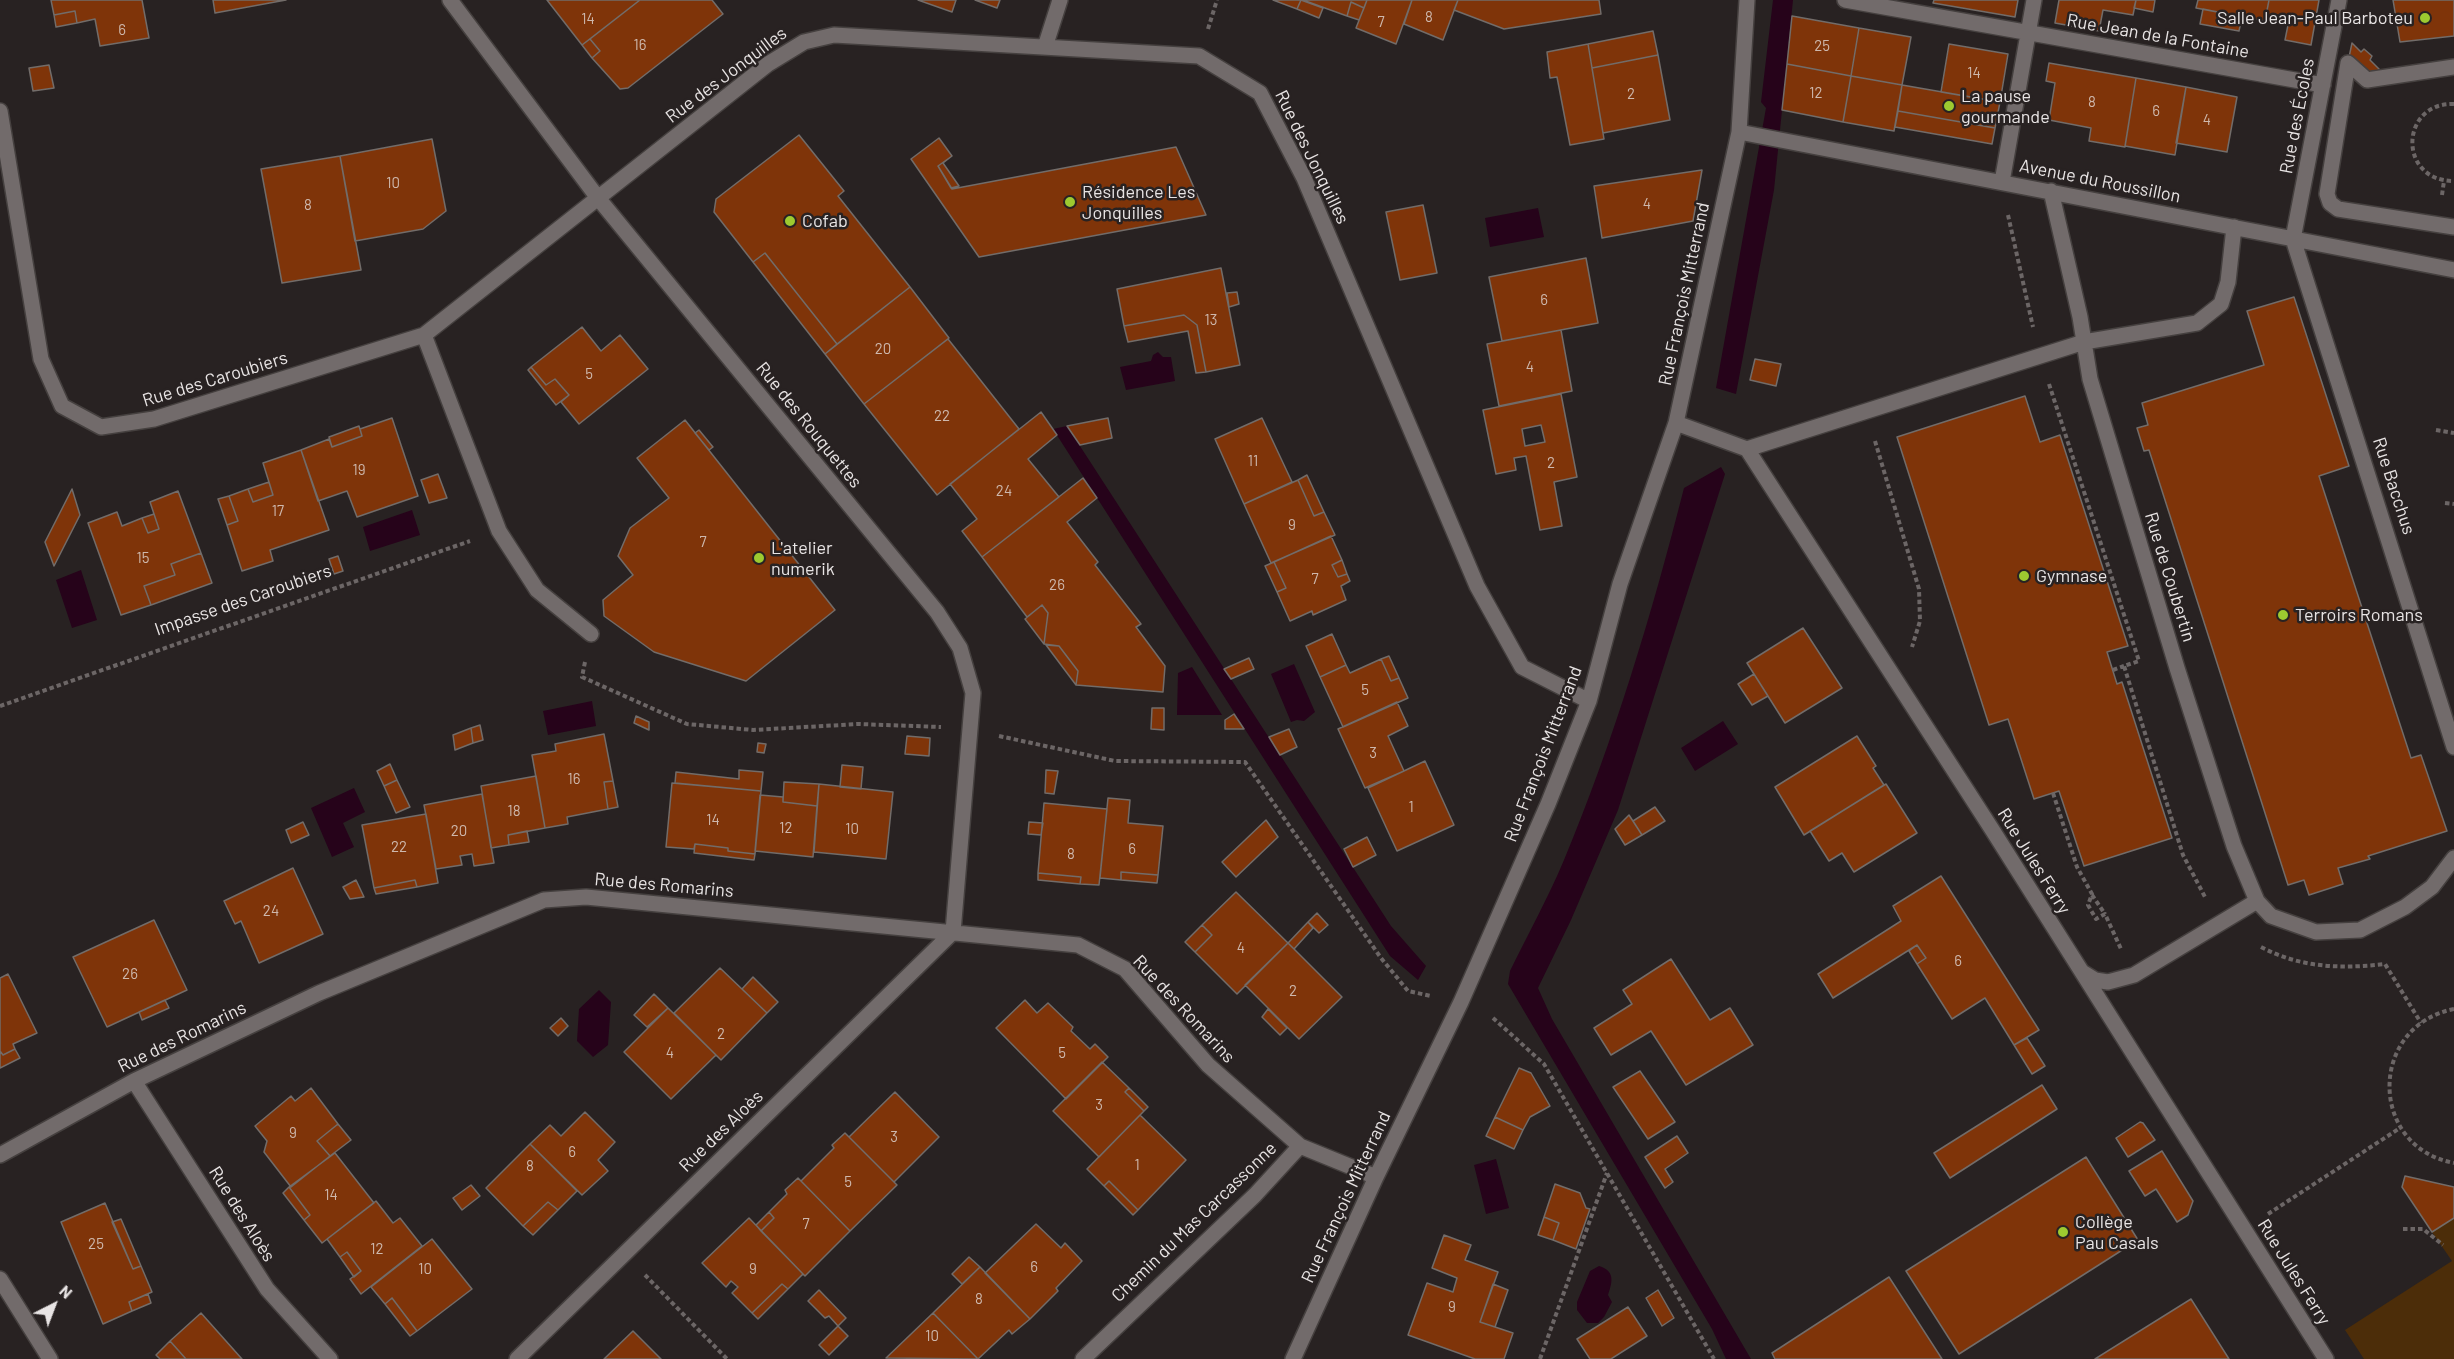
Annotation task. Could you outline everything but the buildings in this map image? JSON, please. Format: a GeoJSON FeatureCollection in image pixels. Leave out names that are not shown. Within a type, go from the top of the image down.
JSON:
{"type":"FeatureCollection","features":[{"type":"Feature","properties":{"kind":"street","name":"Rue des Rouquettes"},"geometry":{"type":"LineString","coordinates":[[450,0],[598,198],[937,612],[960,648],[973,693],[953,932]]}},
{"type":"Feature","properties":{"kind":"street"},"geometry":{"type":"LineString","coordinates":[[1045,47],[1060,0]]}},
{"type":"Feature","properties":{"kind":"street","name":"Rue François Mitterrand"},"geometry":{"type":"LineString","coordinates":[[1293,1359],[1376,1177],[1461,1002],[1548,804],[1588,701],[1620,584],[1676,423],[1739,132],[1747,0]]}},
{"type":"Feature","properties":{"kind":"street","name":"Rue Jean de la Fontaine"},"geometry":{"type":"LineString","coordinates":[[1845,0],[2323,86]]}},
{"type":"Feature","properties":{"kind":"street"},"geometry":{"type":"LineString","coordinates":[[2002,182],[2034,0]]}},
{"type":"Feature","properties":{"kind":"street","name":"Rue des Écoles"},"geometry":{"type":"LineString","coordinates":[[2293,239],[2339,0]]}},
{"type":"Feature","properties":{"kind":"street","name":"Rue des Jonquilles"},"geometry":{"type":"LineString","coordinates":[[598,198],[768,64],[804,42],[834,35],[1199,56],[1260,93],[1304,178],[1477,586],[1522,667],[1588,701]]}},
{"type":"Feature","properties":{"kind":"street"},"geometry":{"type":"LineString","coordinates":[[2454,67],[2367,80],[2348,63],[2327,194],[2331,203],[2338,208],[2454,227]]}},
{"type":"Feature","properties":{"kind":"street","name":"Rue des Caroubiers"},"geometry":{"type":"LineString","coordinates":[[0,111],[41,359],[62,406],[101,427],[154,419],[424,335],[598,198]]}},
{"type":"Feature","properties":{"kind":"street","name":"Avenue du Roussillon"},"geometry":{"type":"LineString","coordinates":[[1739,132],[2454,270]]}},
{"type":"Feature","properties":{"kind":"street","name":"Rue de Coubertin"},"geometry":{"type":"LineString","coordinates":[[2051,192],[2085,342],[2090,379],[2234,846],[2257,901],[2271,916],[2316,932],[2360,930],[2405,907],[2432,887],[2454,858]]}},
{"type":"Feature","properties":{"kind":"street"},"geometry":{"type":"LineString","coordinates":[[1676,423],[1748,448],[2085,342],[2197,323],[2221,304],[2228,282],[2234,227]]}},
{"type":"Feature","properties":{"kind":"street","name":"Rue Bacchus"},"geometry":{"type":"LineString","coordinates":[[2293,239],[2454,747]]}},
{"type":"Feature","properties":{"kind":"street"},"geometry":{"type":"LineString","coordinates":[[424,335],[499,531],[537,590],[591,634]]}},
{"type":"Feature","properties":{"kind":"street","name":"Rue Jules Ferry"},"geometry":{"type":"LineString","coordinates":[[1748,448],[2326,1359]]}},
{"type":"Feature","properties":{"kind":"street","name":"Rue des Romarins"},"geometry":{"type":"LineString","coordinates":[[0,1155],[134,1081],[319,993],[544,900],[586,897],[1078,945],[1125,969],[1208,1065],[1300,1146]]}},
{"type":"Feature","properties":{"kind":"street"},"geometry":{"type":"LineString","coordinates":[[2080,971],[2095,980],[2108,982],[2134,975],[2257,901]]}},
{"type":"Feature","properties":{"kind":"street","name":"Rue des Aloès"},"geometry":{"type":"LineString","coordinates":[[517,1359],[953,932]]}},
{"type":"Feature","properties":{"kind":"street","name":"Rue des Aloès"},"geometry":{"type":"LineString","coordinates":[[134,1081],[267,1289],[330,1359]]}},
{"type":"Feature","properties":{"kind":"street","name":"Chemin du Mas Carcassonne"},"geometry":{"type":"LineString","coordinates":[[1083,1359],[1255,1195],[1300,1146],[1376,1177]]}},
{"type":"Feature","properties":{"kind":"street"},"geometry":{"type":"LineString","coordinates":[[0,1279],[50,1359]]}},
{"type":"Feature","properties":{"kind":"path"},"geometry":{"type":"LineString","coordinates":[[2454,104],[2439,105],[2428,111],[2413,131],[2412,144],[2414,157],[2421,168],[2431,176],[2444,181],[2454,181]]}},
{"type":"Feature","properties":{"kind":"path"},"geometry":{"type":"LineString","coordinates":[[1865,411],[1919,589],[1920,621],[1912,647],[1885,665]]}},
{"type":"Feature","properties":{"kind":"path"},"geometry":{"type":"LineString","coordinates":[[2436,430],[2454,433]]}},
{"type":"Feature","properties":{"kind":"path"},"geometry":{"type":"LineString","coordinates":[[2445,503],[2454,504]]}},
{"type":"Feature","properties":{"kind":"path","name":"Impasse des Caroubiers"},"geometry":{"type":"LineString","coordinates":[[0,706],[499,531]]}},
{"type":"Feature","properties":{"kind":"path"},"geometry":{"type":"LineString","coordinates":[[591,634],[582,677],[687,724],[753,730],[858,724],[971,729],[1115,761],[1245,762],[1381,958],[1408,991],[1461,1002]]}},
{"type":"Feature","properties":{"kind":"path"},"geometry":{"type":"LineString","coordinates":[[2113,670],[2124,666]]}},
{"type":"Feature","properties":{"kind":"path"},"geometry":{"type":"LineString","coordinates":[[2053,793],[2077,867],[2104,914],[2121,950],[2121,980]]}},
{"type":"Feature","properties":{"kind":"path"},"geometry":{"type":"LineString","coordinates":[[2092,894],[2088,905],[2096,919],[2104,914]]}},
{"type":"Feature","properties":{"kind":"path"},"geometry":{"type":"LineString","coordinates":[[2454,1010],[2428,1018],[2408,1034],[2394,1055],[2388,1079],[2390,1104],[2400,1128],[2418,1147],[2440,1160],[2454,1162]]}},
{"type":"Feature","properties":{"kind":"path"},"geometry":{"type":"LineString","coordinates":[[1493,1018],[1544,1064],[1714,1359]]}},
{"type":"Feature","properties":{"kind":"path"},"geometry":{"type":"LineString","coordinates":[[2244,1229],[2400,1128]]}},
{"type":"Feature","properties":{"kind":"path"},"geometry":{"type":"LineString","coordinates":[[1540,1359],[1608,1172]]}},
{"type":"Feature","properties":{"kind":"path"},"geometry":{"type":"LineString","coordinates":[[2403,1229],[2423,1229],[2443,1245]]}},
{"type":"Feature","properties":{"kind":"path"},"geometry":{"type":"LineString","coordinates":[[624,1253],[728,1359]]}},
{"type":"Feature","properties":{"kind":"shaded area"},"geometry":{"type":"Polygon","coordinates":[[[1773,0],[1793,0],[1774,190],[1736,394],[1716,388],[1766,108],[1761,102],[1773,0]]]}},
{"type":"Feature","properties":{"kind":"shaded area"},"geometry":{"type":"Polygon","coordinates":[[[1538,208],[1544,237],[1490,247],[1485,218],[1538,208]]]}},
{"type":"Feature","properties":{"kind":"shaded area"},"geometry":{"type":"Polygon","coordinates":[[[1158,352],[1163,357],[1171,357],[1175,381],[1126,390],[1120,367],[1151,361],[1153,355],[1158,352]]]}},
{"type":"Feature","properties":{"kind":"shaded area"},"geometry":{"type":"Polygon","coordinates":[[[1067,426],[1391,926],[1426,966],[1418,980],[1390,956],[1053,429],[1067,426]]]}},
{"type":"Feature","properties":{"kind":"shaded area"},"geometry":{"type":"Polygon","coordinates":[[[1721,467],[1725,474],[1618,810],[1571,920],[1538,988],[1552,1019],[1751,1359],[1726,1359],[1712,1329],[1508,984],[1510,971],[1558,874],[1616,723],[1659,582],[1684,488],[1721,467]]]}},
{"type":"Feature","properties":{"kind":"shaded area"},"geometry":{"type":"Polygon","coordinates":[[[412,510],[420,535],[370,551],[363,527],[412,510]]]}},
{"type":"Feature","properties":{"kind":"shaded area"},"geometry":{"type":"Polygon","coordinates":[[[81,570],[97,620],[72,628],[56,580],[81,570]]]}},
{"type":"Feature","properties":{"kind":"shaded area"},"geometry":{"type":"Polygon","coordinates":[[[1294,664],[1315,712],[1304,721],[1291,722],[1271,674],[1294,664]]]}},
{"type":"Feature","properties":{"kind":"shaded area"},"geometry":{"type":"Polygon","coordinates":[[[1192,667],[1222,715],[1177,715],[1178,673],[1192,667]]]}},
{"type":"Feature","properties":{"kind":"shaded area"},"geometry":{"type":"Polygon","coordinates":[[[592,701],[596,726],[548,735],[543,711],[592,701]]]}},
{"type":"Feature","properties":{"kind":"shaded area"},"geometry":{"type":"Polygon","coordinates":[[[1723,721],[1738,744],[1695,771],[1681,748],[1723,721]]]}},
{"type":"Feature","properties":{"kind":"shaded area"},"geometry":{"type":"Polygon","coordinates":[[[354,788],[365,812],[343,823],[354,847],[332,857],[311,808],[354,788]]]}},
{"type":"Feature","properties":{"kind":"shaded area"},"geometry":{"type":"Polygon","coordinates":[[[599,990],[611,1002],[608,1045],[593,1057],[577,1041],[579,1009],[599,990]]]}},
{"type":"Feature","properties":{"kind":"shaded area"},"geometry":{"type":"Polygon","coordinates":[[[1496,1159],[1509,1208],[1486,1214],[1474,1165],[1496,1159]]]}},
{"type":"Feature","properties":{"kind":"shaded area"},"geometry":{"type":"Polygon","coordinates":[[[2454,1218],[2454,1359],[2364,1359],[2345,1330],[2452,1261],[2432,1232],[2454,1218]]]}},
{"type":"Feature","properties":{"kind":"shaded area"},"geometry":{"type":"Polygon","coordinates":[[[1599,1266],[1610,1274],[1608,1295],[1612,1302],[1598,1323],[1587,1323],[1577,1310],[1577,1302],[1590,1271],[1599,1266]]]}},
{"type":"Feature","properties":{"kind":"place","name":"Salle Jean-Paul Barboteu"},"geometry":{"type":"Point","coordinates":[2425,18]}},
{"type":"Feature","properties":{"kind":"place","name":"La pause gourmande"},"geometry":{"type":"Point","coordinates":[1949,106]}},
{"type":"Feature","properties":{"kind":"place","name":"Résidence Les Jonquilles"},"geometry":{"type":"Point","coordinates":[1070,202]}},
{"type":"Feature","properties":{"kind":"place","name":"Cofab"},"geometry":{"type":"Point","coordinates":[790,221]}},
{"type":"Feature","properties":{"kind":"place","name":"L'atelier numerik"},"geometry":{"type":"Point","coordinates":[759,558]}},
{"type":"Feature","properties":{"kind":"place","name":"Gymnase"},"geometry":{"type":"Point","coordinates":[2024,576]}},
{"type":"Feature","properties":{"kind":"place","name":"Terroirs Romans"},"geometry":{"type":"Point","coordinates":[2283,615]}},
{"type":"Feature","properties":{"kind":"place","name":"Collège Pau Casals"},"geometry":{"type":"Point","coordinates":[2063,1232]}}]}
